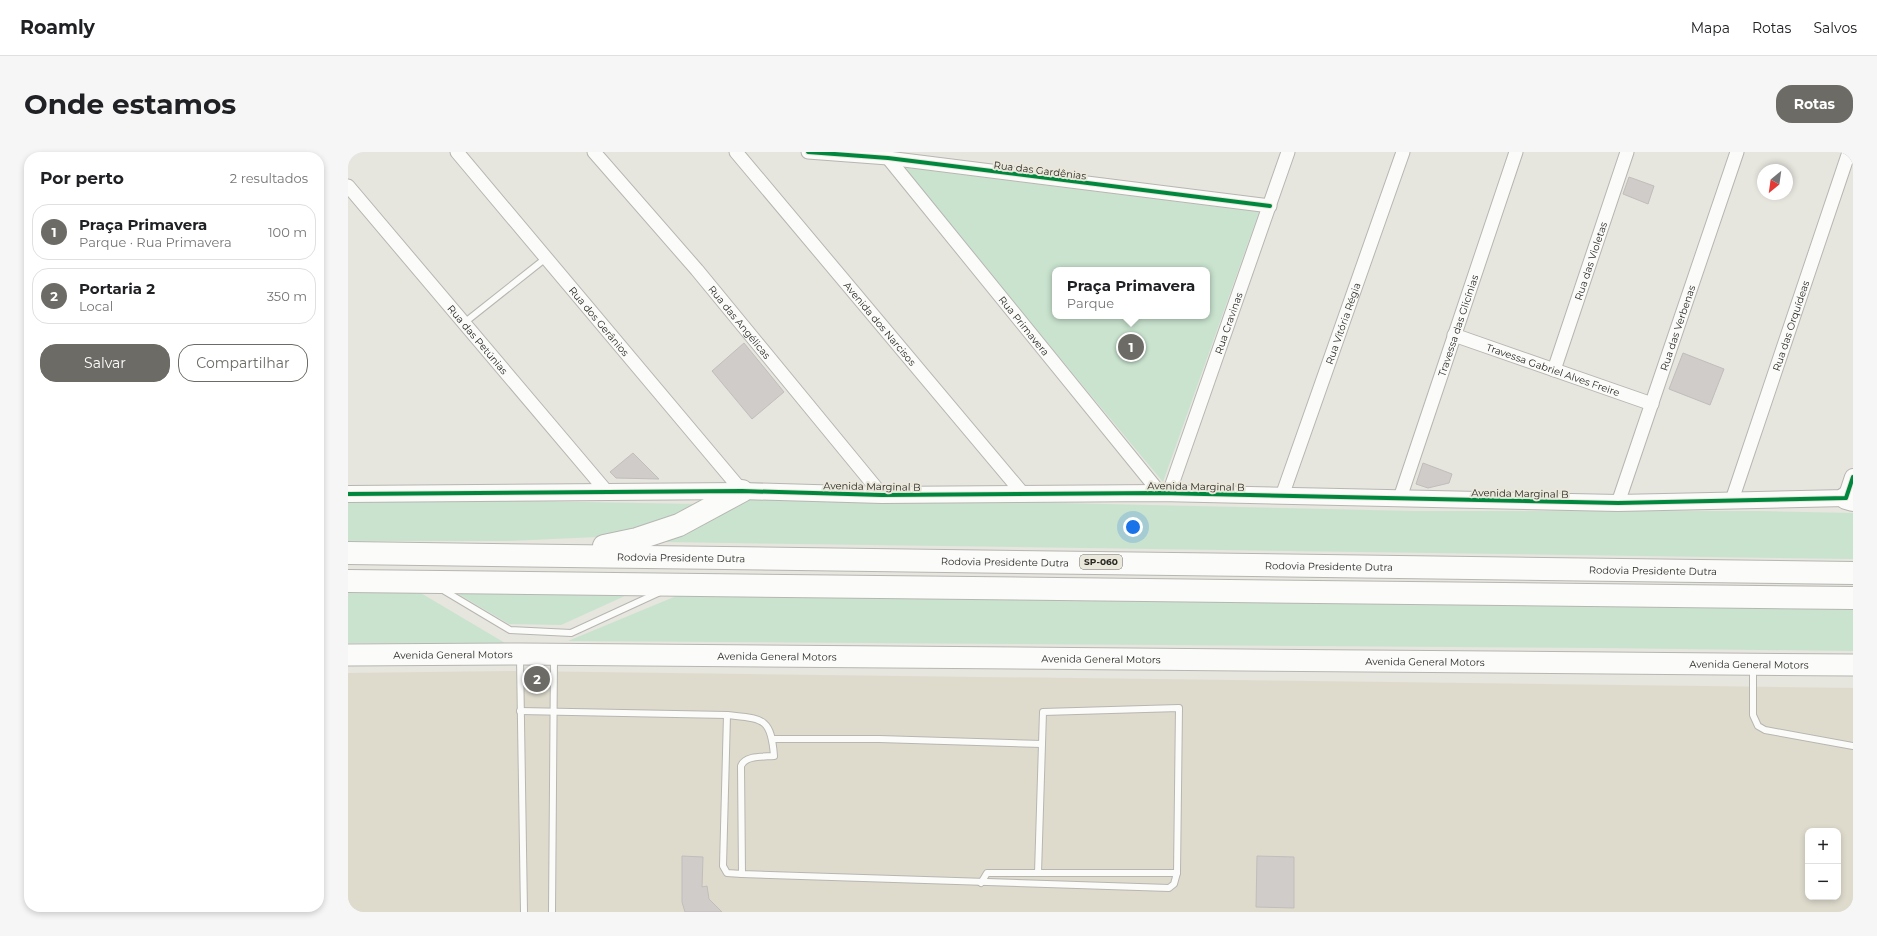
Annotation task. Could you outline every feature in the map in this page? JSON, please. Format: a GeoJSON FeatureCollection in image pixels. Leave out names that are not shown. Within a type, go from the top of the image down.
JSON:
{"type":"FeatureCollection","features":[{"type":"Feature","properties":{"kind":"highway"},"geometry":{"type":"LineString","coordinates":[[562,555],[637,539],[679,525],[742,491]]}},
{"type":"Feature","properties":{"kind":"highway","name":"Rodovia Presidente Dutra"},"geometry":{"type":"LineString","coordinates":[[348,553],[1853,573]]}},
{"type":"Feature","properties":{"kind":"highway"},"geometry":{"type":"LineString","coordinates":[[348,581],[1853,598]]}},
{"type":"Feature","properties":{"kind":"main road","name":"Avenida General Motors"},"geometry":{"type":"LineString","coordinates":[[348,655],[520,654],[1853,665]]}},
{"type":"Feature","properties":{"kind":"street","name":"Rua dos Gerânios"},"geometry":{"type":"LineString","coordinates":[[457,152],[742,491]]}},
{"type":"Feature","properties":{"kind":"street","name":"Rua das Angélicas"},"geometry":{"type":"LineString","coordinates":[[594,152],[697,270],[882,495]]}},
{"type":"Feature","properties":{"kind":"street","name":"Avenida dos Narcisos"},"geometry":{"type":"LineString","coordinates":[[736,152],[1024,495]]}},
{"type":"Feature","properties":{"kind":"street","name":"Rua das Gardênias"},"geometry":{"type":"LineString","coordinates":[[808,152],[888,158],[1270,206]]}},
{"type":"Feature","properties":{"kind":"street","name":"Rua Cravinas"},"geometry":{"type":"LineString","coordinates":[[1165,493],[1270,206],[1288,152]]}},
{"type":"Feature","properties":{"kind":"street","name":"Rua Vitória Régia"},"geometry":{"type":"LineString","coordinates":[[1282,496],[1403,152]]}},
{"type":"Feature","properties":{"kind":"street","name":"Travessa das Glicínias"},"geometry":{"type":"LineString","coordinates":[[1400,498],[1516,152]]}},
{"type":"Feature","properties":{"kind":"street","name":"Rua das Violetas"},"geometry":{"type":"LineString","coordinates":[[1554,370],[1627,152]]}},
{"type":"Feature","properties":{"kind":"street","name":"Rua das Verbenas"},"geometry":{"type":"LineString","coordinates":[[1618,503],[1737,152]]}},
{"type":"Feature","properties":{"kind":"street","name":"Rua das Orquídeas"},"geometry":{"type":"LineString","coordinates":[[1732,500],[1849,152]]}},
{"type":"Feature","properties":{"kind":"street","name":"Rua Primavera"},"geometry":{"type":"LineString","coordinates":[[888,158],[1165,493]]}},
{"type":"Feature","properties":{"kind":"street","name":"Rua das Petúnias"},"geometry":{"type":"LineString","coordinates":[[348,186],[463,324],[607,492]]}},
{"type":"Feature","properties":{"kind":"street","name":"Travessa Gabriel Alves Freire"},"geometry":{"type":"LineString","coordinates":[[1454,335],[1652,404]]}},
{"type":"Feature","properties":{"kind":"street"},"geometry":{"type":"LineString","coordinates":[[1849,499],[1853,476]]}},
{"type":"Feature","properties":{"kind":"street","name":"Avenida Marginal B"},"geometry":{"type":"LineString","coordinates":[[348,494],[742,491],[882,495],[1165,493],[1618,503],[1849,499]]}},
{"type":"Feature","properties":{"kind":"lane"},"geometry":{"type":"LineString","coordinates":[[463,324],[546,258]]}},
{"type":"Feature","properties":{"kind":"lane"},"geometry":{"type":"LineString","coordinates":[[425,582],[451,594],[510,630],[571,632],[679,584]]}},
{"type":"Feature","properties":{"kind":"lane"},"geometry":{"type":"LineString","coordinates":[[520,654],[524,912]]}},
{"type":"Feature","properties":{"kind":"lane"},"geometry":{"type":"LineString","coordinates":[[552,912],[554,655]]}},
{"type":"Feature","properties":{"kind":"lane"},"geometry":{"type":"LineString","coordinates":[[1753,664],[1753,715],[1758,726],[1765,730],[1853,746]]}},
{"type":"Feature","properties":{"kind":"lane"},"geometry":{"type":"LineString","coordinates":[[727,715],[723,866],[727,873],[981,883],[1169,888],[1174,884],[1177,873],[1179,708],[1043,712],[1038,874]]}},
{"type":"Feature","properties":{"kind":"lane"},"geometry":{"type":"LineString","coordinates":[[520,711],[727,715],[757,719],[769,726],[773,739],[774,756],[747,759],[741,766],[742,874]]}},
{"type":"Feature","properties":{"kind":"lane"},"geometry":{"type":"LineString","coordinates":[[773,739],[880,739],[1042,744]]}},
{"type":"Feature","properties":{"kind":"lane"},"geometry":{"type":"LineString","coordinates":[[981,883],[987,873],[1177,873]]}},
{"type":"Feature","properties":{"kind":"shaded area"},"geometry":{"type":"Polygon","coordinates":[[[516,671],[1853,688],[1853,912],[348,912],[348,673],[516,671]]]}},
{"type":"Feature","properties":{"kind":"green space"},"geometry":{"type":"Polygon","coordinates":[[[901,167],[1259,212],[1163,482],[901,167]]]}},
{"type":"Feature","properties":{"kind":"green space"},"geometry":{"type":"Polygon","coordinates":[[[749,496],[1414,511],[1759,511],[1853,513],[1853,559],[665,542],[725,507],[749,496]]]}},
{"type":"Feature","properties":{"kind":"green space"},"geometry":{"type":"Polygon","coordinates":[[[348,498],[697,504],[675,518],[620,536],[506,541],[348,541],[348,498]]]}},
{"type":"Feature","properties":{"kind":"green space"},"geometry":{"type":"Polygon","coordinates":[[[348,592],[419,592],[505,643],[348,643],[348,592]]]}},
{"type":"Feature","properties":{"kind":"green space"},"geometry":{"type":"Polygon","coordinates":[[[455,592],[627,595],[561,625],[509,624],[455,592]]]}},
{"type":"Feature","properties":{"kind":"green space"},"geometry":{"type":"Polygon","coordinates":[[[686,592],[1853,607],[1853,651],[568,641],[686,592]]]}},
{"type":"Feature","properties":{"kind":"building"},"geometry":{"type":"Polygon","coordinates":[[[1629,177],[1654,186],[1648,204],[1623,194],[1629,177]]]}},
{"type":"Feature","properties":{"kind":"building"},"geometry":{"type":"Polygon","coordinates":[[[744,343],[784,392],[752,419],[712,371],[744,343]]]}},
{"type":"Feature","properties":{"kind":"building"},"geometry":{"type":"Polygon","coordinates":[[[1683,353],[1724,369],[1710,405],[1669,389],[1683,353]]]}},
{"type":"Feature","properties":{"kind":"building"},"geometry":{"type":"Polygon","coordinates":[[[633,453],[659,479],[616,478],[610,472],[633,453]]]}},
{"type":"Feature","properties":{"kind":"building"},"geometry":{"type":"Polygon","coordinates":[[[1423,463],[1452,474],[1449,483],[1428,488],[1416,484],[1423,463]]]}},
{"type":"Feature","properties":{"kind":"building"},"geometry":{"type":"Polygon","coordinates":[[[682,856],[703,857],[702,887],[707,886],[709,899],[722,912],[685,912],[682,902],[682,856]]]}},
{"type":"Feature","properties":{"kind":"building"},"geometry":{"type":"Polygon","coordinates":[[[1257,856],[1294,857],[1294,908],[1256,907],[1257,856]]]}},
{"type":"Feature","properties":{"kind":"cycle path"},"geometry":{"type":"LineString","coordinates":[[808,152],[888,158],[1270,206]]}},
{"type":"Feature","properties":{"kind":"cycle path"},"geometry":{"type":"LineString","coordinates":[[348,494],[742,491],[882,495],[1160,493],[1618,503],[1846,498],[1853,477]]}},
{"type":"Feature","properties":{"kind":"place","name":"Praça Primavera"},"geometry":{"type":"Point","coordinates":[1131,347]}},
{"type":"Feature","properties":{"kind":"place","name":"Portaria 2"},"geometry":{"type":"Point","coordinates":[537,679]}}]}
